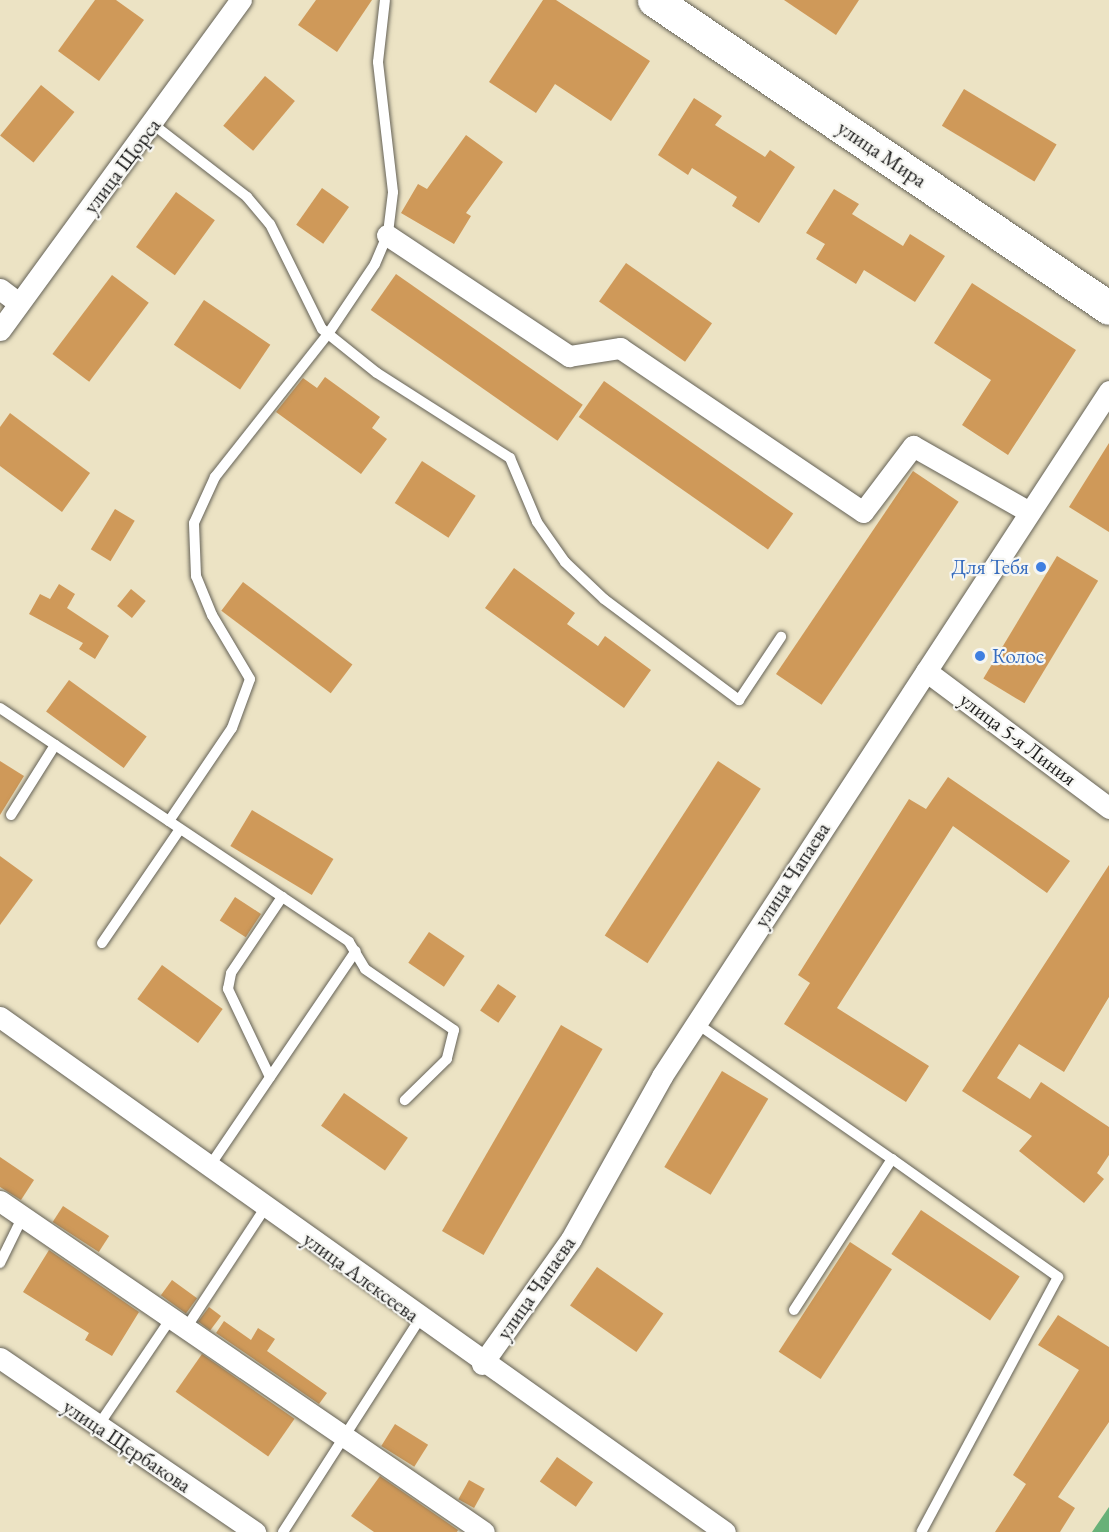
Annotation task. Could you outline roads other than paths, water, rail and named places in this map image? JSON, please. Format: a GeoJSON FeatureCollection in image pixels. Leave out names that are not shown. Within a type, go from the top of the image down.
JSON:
{"type":"FeatureCollection","features":[{"type":"Feature","properties":{"kind":"main road","name":"улица Мира"},"geometry":{"type":"LineString","coordinates":[[654,0],[1109,308]]}},
{"type":"Feature","properties":{"kind":"street","name":"улица Щорса"},"geometry":{"type":"LineString","coordinates":[[0,330],[17,302],[154,125],[241,0]]}},
{"type":"Feature","properties":{"kind":"street"},"geometry":{"type":"LineString","coordinates":[[387,235],[569,356],[620,348],[863,512],[913,446],[1029,512]]}},
{"type":"Feature","properties":{"kind":"street"},"geometry":{"type":"LineString","coordinates":[[0,289],[17,302]]}},
{"type":"Feature","properties":{"kind":"street","name":"улица Чапаева"},"geometry":{"type":"LineString","coordinates":[[482,1364],[571,1239],[696,1023],[1109,391]]}},
{"type":"Feature","properties":{"kind":"street","name":"улица 5-я Линия"},"geometry":{"type":"LineString","coordinates":[[926,671],[1109,808]]}},
{"type":"Feature","properties":{"kind":"street","name":"улица Алексеева"},"geometry":{"type":"LineString","coordinates":[[0,1017],[482,1364],[725,1532]]}},
{"type":"Feature","properties":{"kind":"street"},"geometry":{"type":"LineString","coordinates":[[0,1201],[484,1532]]}},
{"type":"Feature","properties":{"kind":"street","name":"улица Щербакова"},"geometry":{"type":"LineString","coordinates":[[0,1358],[255,1532]]}},
{"type":"Feature","properties":{"kind":"lane"},"geometry":{"type":"LineString","coordinates":[[169,821],[232,728],[250,679],[199,585],[194,523],[215,477],[328,334],[375,264],[387,235],[393,192],[378,62],[385,0]]}},
{"type":"Feature","properties":{"kind":"lane"},"geometry":{"type":"LineString","coordinates":[[154,125],[238,189],[270,224],[286,249],[305,300],[328,334],[377,373],[510,458],[537,522],[565,562],[604,600],[739,700],[782,637]]}},
{"type":"Feature","properties":{"kind":"lane"},"geometry":{"type":"LineString","coordinates":[[0,708],[282,897],[356,951],[365,969],[457,1036],[443,1065],[405,1100]]}},
{"type":"Feature","properties":{"kind":"lane"},"geometry":{"type":"LineString","coordinates":[[11,815],[55,745]]}},
{"type":"Feature","properties":{"kind":"lane"},"geometry":{"type":"LineString","coordinates":[[102,943],[180,829]]}},
{"type":"Feature","properties":{"kind":"lane"},"geometry":{"type":"LineString","coordinates":[[270,1077],[228,989],[231,973],[282,897]]}},
{"type":"Feature","properties":{"kind":"lane"},"geometry":{"type":"LineString","coordinates":[[208,1167],[356,951]]}},
{"type":"Feature","properties":{"kind":"lane"},"geometry":{"type":"LineString","coordinates":[[696,1023],[1058,1277],[921,1532]]}},
{"type":"Feature","properties":{"kind":"lane"},"geometry":{"type":"LineString","coordinates":[[794,1310],[892,1159]]}},
{"type":"Feature","properties":{"kind":"lane"},"geometry":{"type":"LineString","coordinates":[[98,1426],[179,1324],[265,1208]]}},
{"type":"Feature","properties":{"kind":"lane"},"geometry":{"type":"LineString","coordinates":[[0,1263],[23,1216]]}},
{"type":"Feature","properties":{"kind":"lane"},"geometry":{"type":"LineString","coordinates":[[283,1532],[420,1319]]}},
{"type":"Feature","properties":{"kind":"place","name":"Для Тебя"},"geometry":{"type":"Point","coordinates":[1041,567]}},
{"type":"Feature","properties":{"kind":"place","name":"Колос"},"geometry":{"type":"Point","coordinates":[980,656]}}]}
